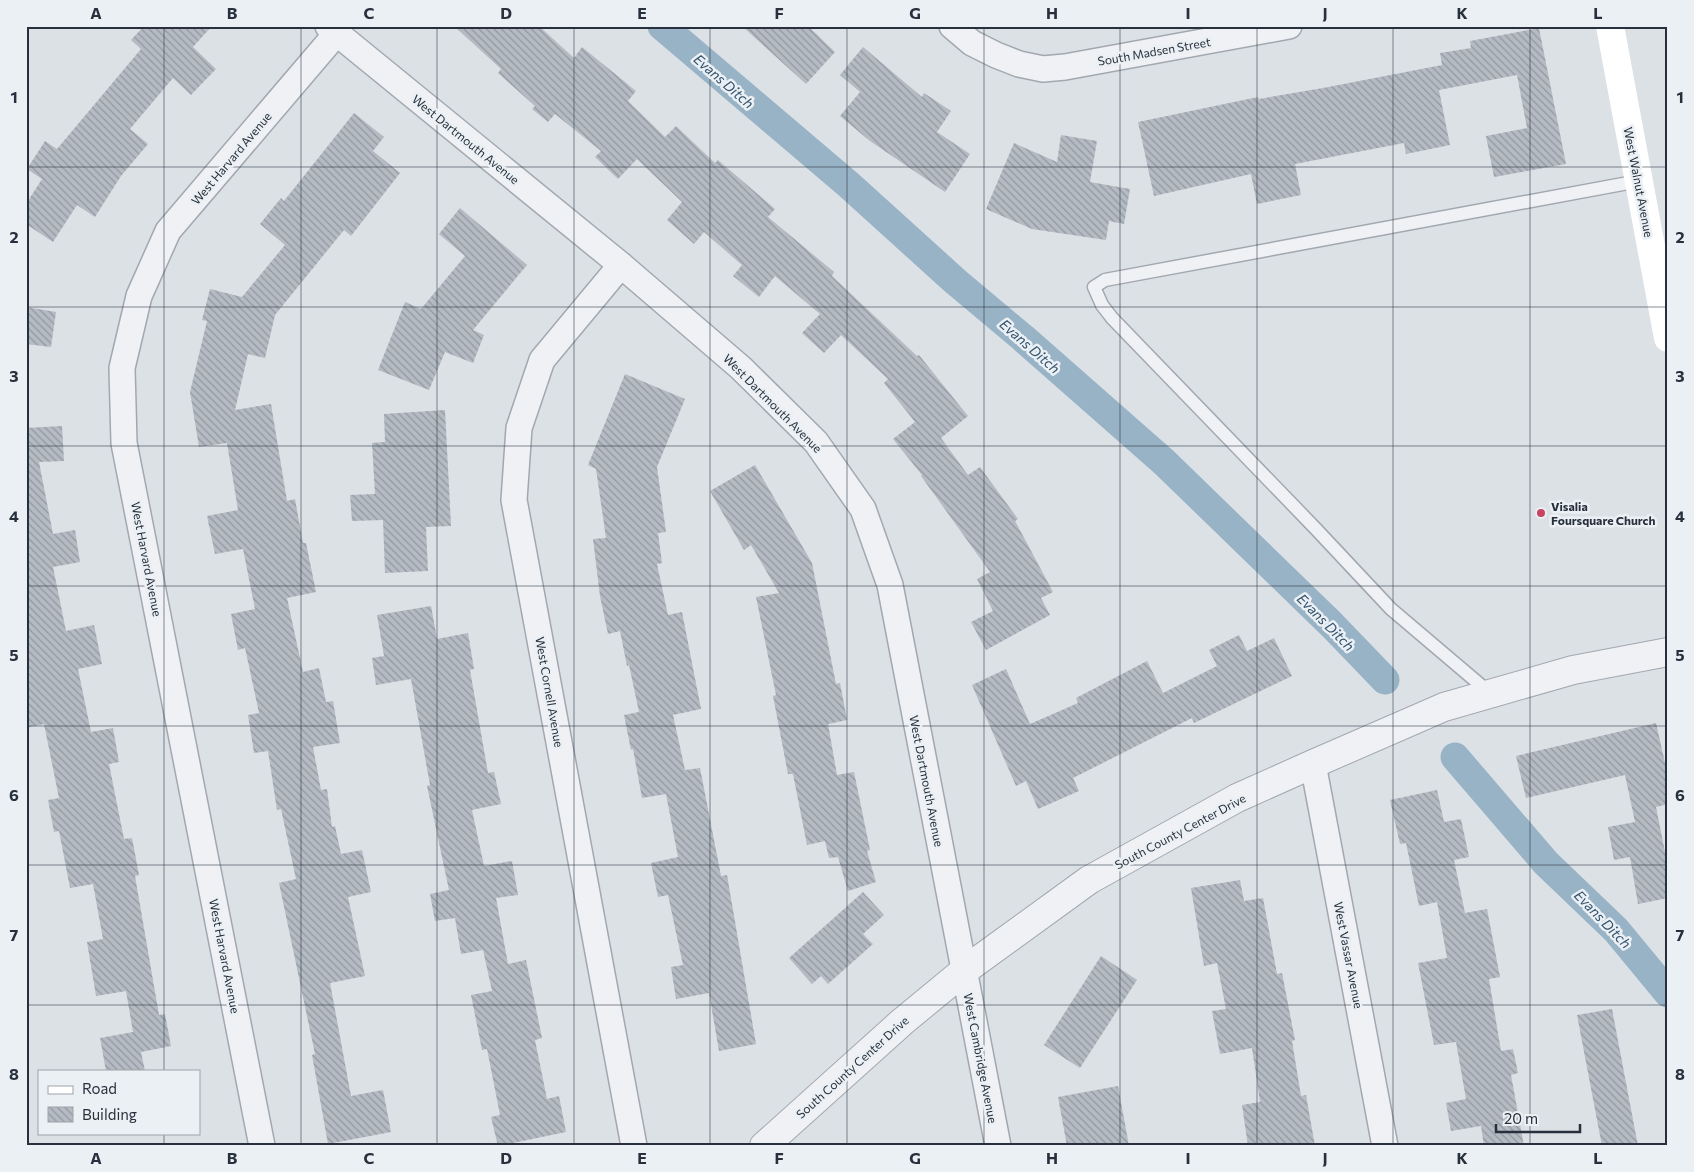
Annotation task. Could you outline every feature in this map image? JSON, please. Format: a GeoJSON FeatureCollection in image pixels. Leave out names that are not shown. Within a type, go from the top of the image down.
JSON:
{"type":"FeatureCollection","features":[{"type":"Feature","properties":{"kind":"main road","name":"West Walnut Avenue"},"geometry":{"type":"LineString","coordinates":[[1610,26],[1668,338]]}},
{"type":"Feature","properties":{"kind":"street","name":"South Madsen Street"},"geometry":{"type":"LineString","coordinates":[[952,26],[972,43],[996,55],[1019,64],[1043,69],[1065,68],[1289,26]]}},
{"type":"Feature","properties":{"kind":"street","name":"West Dartmouth Avenue"},"geometry":{"type":"LineString","coordinates":[[332,30],[621,265],[742,368],[816,442],[863,509],[890,585],[965,970]]}},
{"type":"Feature","properties":{"kind":"street","name":"West Harvard Avenue"},"geometry":{"type":"LineString","coordinates":[[262,1146],[124,443],[122,368],[139,296],[168,231],[332,30]]}},
{"type":"Feature","properties":{"kind":"street","name":"West Cornell Avenue"},"geometry":{"type":"LineString","coordinates":[[621,265],[542,360],[518,428],[514,500],[634,1146]]}},
{"type":"Feature","properties":{"kind":"street","name":"South County Center Drive"},"geometry":{"type":"LineString","coordinates":[[764,1146],[902,1022],[965,970],[1088,880],[1238,798],[1444,706],[1573,670],[1668,652]]}},
{"type":"Feature","properties":{"kind":"street","name":"West Vassar Avenue"},"geometry":{"type":"LineString","coordinates":[[1313,764],[1385,1146]]}},
{"type":"Feature","properties":{"kind":"street","name":"West Cambridge Avenue"},"geometry":{"type":"LineString","coordinates":[[965,970],[998,1146]]}},
{"type":"Feature","properties":{"kind":"lane"},"geometry":{"type":"LineString","coordinates":[[1490,693],[1390,609],[1315,528],[1112,318],[1102,305],[1094,287],[1105,280],[1639,181]]}},
{"type":"Feature","properties":{"kind":"building"},"geometry":{"type":"Polygon","coordinates":[[[144,26],[212,26],[193,47],[216,69],[191,95],[173,78],[130,129],[148,144],[121,176],[95,217],[77,205],[53,242],[26,224],[26,204],[42,179],[27,169],[45,141],[57,149],[141,49],[131,40],[144,26]]]}},
{"type":"Feature","properties":{"kind":"building"},"geometry":{"type":"Polygon","coordinates":[[[454,26],[539,26],[574,58],[582,47],[636,91],[628,101],[665,137],[676,126],[715,163],[718,160],[775,209],[768,217],[834,272],[832,276],[917,356],[919,355],[968,416],[941,438],[968,475],[980,467],[1018,519],[1015,521],[1053,592],[1041,598],[1050,615],[986,650],[971,622],[993,611],[977,579],[990,572],[922,475],[893,439],[915,422],[884,383],[888,379],[841,335],[824,353],[802,333],[820,314],[775,276],[759,297],[733,276],[742,265],[704,232],[694,244],[667,220],[682,202],[637,159],[618,179],[595,157],[601,151],[555,114],[548,122],[532,109],[535,106],[498,73],[501,69],[454,26]]]}},
{"type":"Feature","properties":{"kind":"building"},"geometry":{"type":"Polygon","coordinates":[[[742,26],[808,26],[835,52],[806,84],[742,26]]]}},
{"type":"Feature","properties":{"kind":"building"},"geometry":{"type":"Polygon","coordinates":[[[1539,28],[1566,164],[1494,177],[1486,136],[1527,128],[1517,75],[1439,90],[1450,145],[1406,154],[1404,143],[1295,164],[1301,195],[1257,204],[1251,174],[1154,196],[1138,122],[1258,97],[1259,99],[1323,88],[1442,65],[1440,53],[1471,48],[1470,41],[1539,28]]]}},
{"type":"Feature","properties":{"kind":"building"},"geometry":{"type":"Polygon","coordinates":[[[863,47],[922,97],[924,93],[951,111],[937,132],[970,154],[945,192],[870,141],[840,116],[860,92],[840,75],[863,47]]]}},
{"type":"Feature","properties":{"kind":"building"},"geometry":{"type":"Polygon","coordinates":[[[354,113],[384,137],[373,151],[400,173],[351,236],[344,230],[275,315],[265,358],[248,354],[235,410],[271,404],[287,501],[295,499],[303,543],[306,543],[316,592],[287,598],[303,672],[319,668],[326,702],[333,701],[340,743],[313,747],[321,790],[327,789],[332,827],[335,826],[341,854],[362,850],[371,892],[348,897],[365,976],[330,983],[351,1096],[383,1090],[391,1132],[328,1144],[312,1055],[315,1054],[279,883],[296,879],[281,809],[277,810],[268,751],[254,753],[248,715],[259,713],[245,648],[238,650],[231,614],[255,609],[243,549],[215,554],[207,516],[238,510],[227,443],[199,447],[190,392],[207,321],[202,320],[210,289],[242,297],[285,245],[260,224],[281,198],[284,201],[354,113]]]}},
{"type":"Feature","properties":{"kind":"building"},"geometry":{"type":"Polygon","coordinates":[[[1061,135],[1097,141],[1090,182],[1130,189],[1124,224],[1109,221],[1106,240],[1032,229],[986,209],[1014,143],[1057,162],[1061,135]]]}},
{"type":"Feature","properties":{"kind":"building"},"geometry":{"type":"Polygon","coordinates":[[[460,208],[527,265],[473,330],[484,335],[473,363],[445,352],[429,390],[378,370],[405,302],[421,309],[465,256],[439,234],[460,208]]]}},
{"type":"Feature","properties":{"kind":"building"},"geometry":{"type":"Polygon","coordinates":[[[26,307],[56,312],[51,347],[26,344],[26,307]]]}},
{"type":"Feature","properties":{"kind":"building"},"geometry":{"type":"Polygon","coordinates":[[[625,374],[685,399],[657,467],[666,532],[658,533],[662,563],[657,564],[668,615],[682,612],[701,709],[673,715],[685,770],[700,768],[721,876],[727,875],[756,1044],[719,1051],[709,993],[676,999],[671,967],[683,965],[668,895],[658,897],[651,863],[678,857],[666,794],[642,798],[633,749],[631,750],[624,715],[639,712],[620,631],[608,634],[600,596],[593,539],[606,538],[596,469],[588,465],[625,374]]]}},
{"type":"Feature","properties":{"kind":"building"},"geometry":{"type":"Polygon","coordinates":[[[445,410],[451,526],[426,527],[428,571],[385,573],[383,520],[352,521],[350,495],[375,494],[372,443],[385,442],[384,414],[445,410]]]}},
{"type":"Feature","properties":{"kind":"building"},"geometry":{"type":"Polygon","coordinates":[[[62,426],[64,461],[39,462],[53,534],[75,530],[80,562],[53,567],[66,631],[94,625],[102,664],[78,669],[91,732],[113,728],[119,762],[109,764],[124,839],[132,838],[139,875],[135,876],[159,1015],[165,1014],[171,1046],[141,1052],[145,1070],[106,1070],[100,1038],[133,1032],[126,991],[96,996],[87,942],[103,939],[93,884],[70,888],[59,831],[54,832],[48,800],[59,798],[44,724],[26,728],[26,428],[62,426]]]}},
{"type":"Feature","properties":{"kind":"building"},"geometry":{"type":"Polygon","coordinates":[[[755,465],[812,563],[836,684],[840,683],[847,720],[828,724],[837,775],[854,772],[870,850],[867,851],[876,882],[848,891],[838,857],[829,858],[825,841],[807,845],[793,774],[788,774],[773,696],[776,695],[756,597],[779,593],[751,545],[744,550],[710,491],[755,465]]]}},
{"type":"Feature","properties":{"kind":"building"},"geometry":{"type":"Polygon","coordinates":[[[431,606],[437,639],[468,633],[474,669],[470,670],[488,773],[494,772],[501,804],[472,810],[484,866],[512,861],[518,895],[496,898],[508,964],[526,960],[542,1038],[535,1040],[547,1099],[559,1096],[566,1132],[498,1146],[491,1117],[500,1115],[487,1049],[482,1050],[471,995],[492,991],[483,950],[461,954],[455,918],[435,921],[430,894],[449,890],[427,786],[430,785],[411,679],[376,685],[372,658],[384,656],[377,615],[431,606]]]}},
{"type":"Feature","properties":{"kind":"building"},"geometry":{"type":"Polygon","coordinates":[[[1239,635],[1247,651],[1274,638],[1292,676],[1194,723],[1192,718],[1073,778],[1079,791],[1038,809],[1026,781],[1016,786],[972,685],[1006,669],[1030,724],[1078,703],[1076,698],[1147,661],[1163,693],[1217,666],[1209,650],[1239,635]]]}},
{"type":"Feature","properties":{"kind":"building"},"geometry":{"type":"Polygon","coordinates":[[[1656,723],[1668,776],[1668,804],[1656,807],[1668,867],[1668,898],[1638,904],[1630,857],[1614,860],[1608,827],[1635,822],[1625,775],[1526,798],[1516,756],[1656,723]]]}},
{"type":"Feature","properties":{"kind":"building"},"geometry":{"type":"Polygon","coordinates":[[[1437,790],[1444,822],[1461,819],[1469,857],[1454,860],[1465,913],[1487,909],[1500,977],[1489,979],[1501,1051],[1513,1049],[1518,1073],[1511,1075],[1524,1146],[1484,1146],[1481,1126],[1451,1131],[1446,1103],[1466,1099],[1456,1042],[1434,1045],[1418,963],[1447,958],[1437,902],[1419,906],[1406,843],[1400,844],[1390,800],[1437,790]]]}},
{"type":"Feature","properties":{"kind":"building"},"geometry":{"type":"Polygon","coordinates":[[[1240,880],[1244,901],[1263,898],[1277,974],[1282,973],[1295,1040],[1292,1041],[1301,1096],[1306,1095],[1315,1146],[1248,1146],[1242,1105],[1260,1102],[1252,1048],[1220,1054],[1212,1011],[1226,1009],[1217,963],[1204,966],[1191,888],[1240,880]]]}},
{"type":"Feature","properties":{"kind":"building"},"geometry":{"type":"Polygon","coordinates":[[[863,892],[884,915],[863,934],[873,944],[828,984],[821,976],[812,984],[789,958],[863,892]]]}},
{"type":"Feature","properties":{"kind":"building"},"geometry":{"type":"Polygon","coordinates":[[[1101,956],[1137,980],[1080,1068],[1044,1045],[1101,956]]]}},
{"type":"Feature","properties":{"kind":"building"},"geometry":{"type":"Polygon","coordinates":[[[1612,1009],[1638,1146],[1602,1146],[1577,1015],[1612,1009]]]}},
{"type":"Feature","properties":{"kind":"building"},"geometry":{"type":"Polygon","coordinates":[[[1118,1086],[1129,1146],[1067,1146],[1058,1097],[1118,1086]]]}},
{"type":"Feature","properties":{"kind":"waterway","name":"Evans Ditch"},"geometry":{"type":"LineString","coordinates":[[662,26],[849,185],[955,281],[1164,462],[1332,625],[1385,680]]}},
{"type":"Feature","properties":{"kind":"waterway","name":"Evans Ditch"},"geometry":{"type":"LineString","coordinates":[[1455,757],[1546,863],[1616,930],[1668,993]]}},
{"type":"Feature","properties":{"kind":"place","name":"Visalia Foursquare Church"},"geometry":{"type":"Point","coordinates":[1541,513]}}]}
